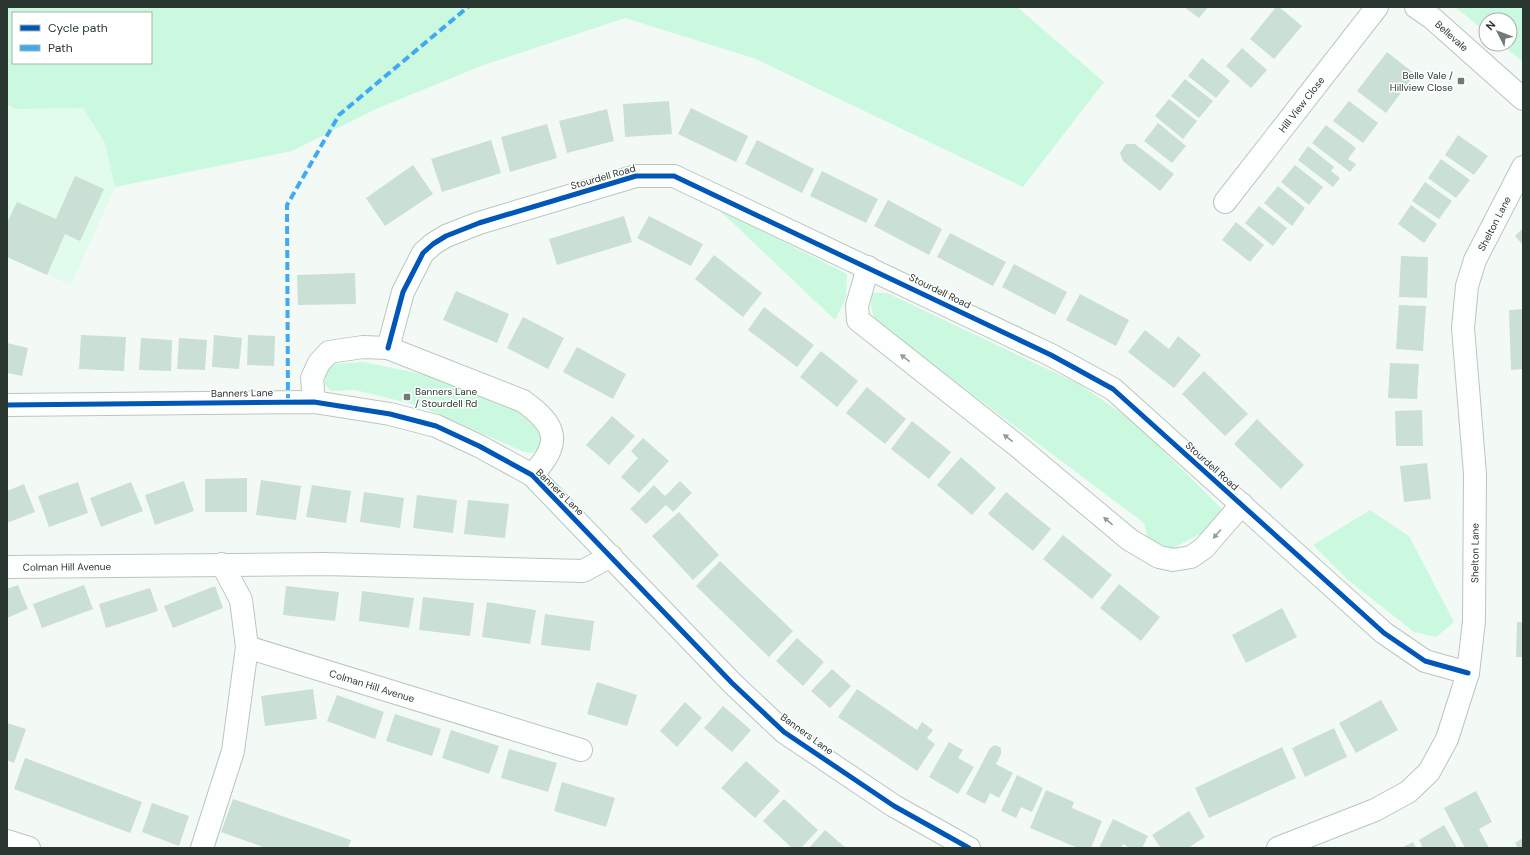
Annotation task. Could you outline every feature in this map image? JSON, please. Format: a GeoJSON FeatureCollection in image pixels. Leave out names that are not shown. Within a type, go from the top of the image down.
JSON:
{"type":"FeatureCollection","features":[{"type":"Feature","properties":{"kind":"street","name":"Hill View Close"},"geometry":{"type":"LineString","coordinates":[[1225,202],[1377,7]]}},
{"type":"Feature","properties":{"kind":"street","name":"Bellevale"},"geometry":{"type":"LineString","coordinates":[[1416,7],[1432,18],[1523,98]]}},
{"type":"Feature","properties":{"kind":"street","name":"Shelton Lane"},"geometry":{"type":"LineString","coordinates":[[1278,848],[1375,810],[1408,792],[1429,772],[1447,739],[1468,673],[1474,621],[1475,474],[1463,328],[1467,286],[1475,260],[1523,167]]}},
{"type":"Feature","properties":{"kind":"street","name":"Stourdell Road"},"geometry":{"type":"LineString","coordinates":[[388,348],[403,292],[423,253],[433,244],[446,236],[479,223],[636,176],[647,174],[674,176],[687,180],[1052,355],[1113,389],[1384,633],[1425,661],[1468,673]]}},
{"type":"Feature","properties":{"kind":"street","name":"Stourdell Road"},"geometry":{"type":"LineString","coordinates":[[868,267],[857,306],[858,320],[1015,444],[1130,540],[1159,557],[1173,560],[1191,557],[1204,548],[1242,504]]}},
{"type":"Feature","properties":{"kind":"street"},"geometry":{"type":"LineString","coordinates":[[314,402],[312,378],[319,363],[329,352],[363,347],[388,348],[523,401],[540,413],[550,426],[553,442],[545,461],[532,475]]}},
{"type":"Feature","properties":{"kind":"street","name":"Banners Lane"},"geometry":{"type":"LineString","coordinates":[[7,405],[314,402],[390,414],[436,426],[479,446],[532,475],[732,683],[784,732],[894,806],[969,848]]}},
{"type":"Feature","properties":{"kind":"street","name":"Colman Hill Avenue"},"geometry":{"type":"LineString","coordinates":[[7,567],[326,564],[583,571],[611,556]]}},
{"type":"Feature","properties":{"kind":"street"},"geometry":{"type":"LineString","coordinates":[[202,848],[233,751],[247,647],[241,600],[222,564]]}},
{"type":"Feature","properties":{"kind":"street","name":"Colman Hill Avenue"},"geometry":{"type":"LineString","coordinates":[[247,647],[581,750]]}},
{"type":"Feature","properties":{"kind":"street"},"geometry":{"type":"LineString","coordinates":[[7,841],[29,848]]}},
{"type":"Feature","properties":{"kind":"shaded area"},"geometry":{"type":"Polygon","coordinates":[[[7,104],[15,109],[83,108],[105,143],[115,187],[71,285],[7,257],[7,104]]]}},
{"type":"Feature","properties":{"kind":"green space"},"geometry":{"type":"Polygon","coordinates":[[[7,7],[1017,7],[1104,82],[1023,187],[756,59],[625,18],[481,66],[376,109],[292,151],[115,187],[105,143],[83,108],[15,109],[7,104],[7,7]]]}},
{"type":"Feature","properties":{"kind":"green space"},"geometry":{"type":"Polygon","coordinates":[[[1455,7],[1523,7],[1523,62],[1511,52],[1518,52],[1518,12],[1478,12],[1478,26],[1455,7]]]}},
{"type":"Feature","properties":{"kind":"green space"},"geometry":{"type":"Polygon","coordinates":[[[717,208],[847,274],[846,298],[835,320],[717,208]]]}},
{"type":"Feature","properties":{"kind":"green space"},"geometry":{"type":"Polygon","coordinates":[[[872,293],[887,293],[1079,384],[1133,421],[1222,509],[1208,530],[1173,548],[1148,541],[1144,523],[884,328],[876,325],[871,307],[872,293]]]}},
{"type":"Feature","properties":{"kind":"green space"},"geometry":{"type":"Polygon","coordinates":[[[363,362],[441,378],[525,413],[542,426],[540,448],[532,453],[524,452],[420,406],[355,390],[331,391],[325,385],[325,373],[332,364],[363,362]]]}},
{"type":"Feature","properties":{"kind":"green space"},"geometry":{"type":"Polygon","coordinates":[[[1370,510],[1409,536],[1454,622],[1436,637],[1414,632],[1347,579],[1313,545],[1370,510]]]}},
{"type":"Feature","properties":{"kind":"building"},"geometry":{"type":"Polygon","coordinates":[[[1184,7],[1208,7],[1199,18],[1184,7]]]}},
{"type":"Feature","properties":{"kind":"building"},"geometry":{"type":"Polygon","coordinates":[[[1276,7],[1279,7],[1302,26],[1274,59],[1250,39],[1276,7]]]}},
{"type":"Feature","properties":{"kind":"building"},"geometry":{"type":"Polygon","coordinates":[[[1242,48],[1267,70],[1251,88],[1226,66],[1242,48]]]}},
{"type":"Feature","properties":{"kind":"building"},"geometry":{"type":"Polygon","coordinates":[[[1387,52],[1415,74],[1386,113],[1357,91],[1387,52]]]}},
{"type":"Feature","properties":{"kind":"building"},"geometry":{"type":"Polygon","coordinates":[[[1202,58],[1230,81],[1216,98],[1188,76],[1202,58]]]}},
{"type":"Feature","properties":{"kind":"building"},"geometry":{"type":"Polygon","coordinates":[[[1185,79],[1213,101],[1199,118],[1171,96],[1185,79]]]}},
{"type":"Feature","properties":{"kind":"building"},"geometry":{"type":"Polygon","coordinates":[[[1169,99],[1197,121],[1183,139],[1155,116],[1169,99]]]}},
{"type":"Feature","properties":{"kind":"building"},"geometry":{"type":"Polygon","coordinates":[[[669,101],[672,134],[625,137],[623,104],[669,101]]]}},
{"type":"Feature","properties":{"kind":"building"},"geometry":{"type":"Polygon","coordinates":[[[1349,101],[1378,123],[1363,143],[1333,121],[1349,101]]]}},
{"type":"Feature","properties":{"kind":"building"},"geometry":{"type":"Polygon","coordinates":[[[691,108],[748,136],[736,162],[678,134],[691,108]]]}},
{"type":"Feature","properties":{"kind":"building"},"geometry":{"type":"Polygon","coordinates":[[[607,109],[614,141],[567,153],[559,121],[607,109]]]}},
{"type":"Feature","properties":{"kind":"building"},"geometry":{"type":"Polygon","coordinates":[[[1158,123],[1186,146],[1172,163],[1144,141],[1158,123]]]}},
{"type":"Feature","properties":{"kind":"building"},"geometry":{"type":"Polygon","coordinates":[[[547,124],[557,158],[510,172],[501,137],[547,124]]]}},
{"type":"Feature","properties":{"kind":"building"},"geometry":{"type":"Polygon","coordinates":[[[1326,125],[1356,148],[1348,159],[1356,164],[1350,172],[1312,143],[1326,125]]]}},
{"type":"Feature","properties":{"kind":"building"},"geometry":{"type":"Polygon","coordinates":[[[1458,135],[1488,156],[1474,175],[1445,155],[1458,135]]]}},
{"type":"Feature","properties":{"kind":"building"},"geometry":{"type":"Polygon","coordinates":[[[491,140],[501,173],[442,192],[431,159],[491,140]]]}},
{"type":"Feature","properties":{"kind":"building"},"geometry":{"type":"Polygon","coordinates":[[[757,140],[814,169],[802,193],[745,164],[757,140]]]}},
{"type":"Feature","properties":{"kind":"building"},"geometry":{"type":"Polygon","coordinates":[[[1126,144],[1135,144],[1174,174],[1160,191],[1123,161],[1120,153],[1126,144]]]}},
{"type":"Feature","properties":{"kind":"building"},"geometry":{"type":"Polygon","coordinates":[[[1308,146],[1334,167],[1331,171],[1340,178],[1333,187],[1298,160],[1308,146]]]}},
{"type":"Feature","properties":{"kind":"building"},"geometry":{"type":"Polygon","coordinates":[[[1441,159],[1470,180],[1456,198],[1428,178],[1441,159]]]}},
{"type":"Feature","properties":{"kind":"building"},"geometry":{"type":"Polygon","coordinates":[[[413,165],[433,194],[385,226],[366,198],[413,165]]]}},
{"type":"Feature","properties":{"kind":"building"},"geometry":{"type":"Polygon","coordinates":[[[1295,165],[1323,187],[1309,205],[1281,182],[1295,165]]]}},
{"type":"Feature","properties":{"kind":"building"},"geometry":{"type":"Polygon","coordinates":[[[822,171],[878,199],[866,223],[810,196],[822,171]]]}},
{"type":"Feature","properties":{"kind":"building"},"geometry":{"type":"Polygon","coordinates":[[[75,176],[104,189],[80,241],[65,234],[47,275],[7,257],[7,223],[17,202],[56,219],[75,176]]]}},
{"type":"Feature","properties":{"kind":"building"},"geometry":{"type":"Polygon","coordinates":[[[1425,182],[1452,201],[1439,219],[1412,201],[1425,182]]]}},
{"type":"Feature","properties":{"kind":"building"},"geometry":{"type":"Polygon","coordinates":[[[1278,186],[1305,208],[1292,226],[1264,203],[1278,186]]]}},
{"type":"Feature","properties":{"kind":"building"},"geometry":{"type":"Polygon","coordinates":[[[888,200],[942,229],[929,255],[874,226],[888,200]]]}},
{"type":"Feature","properties":{"kind":"building"},"geometry":{"type":"Polygon","coordinates":[[[1411,205],[1437,224],[1424,243],[1398,224],[1411,205]]]}},
{"type":"Feature","properties":{"kind":"building"},"geometry":{"type":"Polygon","coordinates":[[[1259,206],[1287,228],[1273,246],[1245,223],[1259,206]]]}},
{"type":"Feature","properties":{"kind":"building"},"geometry":{"type":"Polygon","coordinates":[[[624,216],[632,242],[557,265],[549,239],[624,216]]]}},
{"type":"Feature","properties":{"kind":"building"},"geometry":{"type":"Polygon","coordinates":[[[649,216],[703,244],[691,266],[637,238],[649,216]]]}},
{"type":"Feature","properties":{"kind":"building"},"geometry":{"type":"Polygon","coordinates":[[[1236,222],[1264,245],[1250,262],[1222,240],[1236,222]]]}},
{"type":"Feature","properties":{"kind":"building"},"geometry":{"type":"Polygon","coordinates":[[[1523,228],[1523,245],[1515,236],[1523,228]]]}},
{"type":"Feature","properties":{"kind":"building"},"geometry":{"type":"Polygon","coordinates":[[[950,233],[1006,262],[993,286],[937,257],[950,233]]]}},
{"type":"Feature","properties":{"kind":"building"},"geometry":{"type":"Polygon","coordinates":[[[714,255],[762,293],[743,317],[695,279],[714,255]]]}},
{"type":"Feature","properties":{"kind":"building"},"geometry":{"type":"Polygon","coordinates":[[[1401,256],[1428,257],[1427,298],[1399,297],[1401,256]]]}},
{"type":"Feature","properties":{"kind":"building"},"geometry":{"type":"Polygon","coordinates":[[[1014,264],[1067,292],[1055,315],[1002,287],[1014,264]]]}},
{"type":"Feature","properties":{"kind":"building"},"geometry":{"type":"Polygon","coordinates":[[[355,273],[356,304],[298,305],[297,275],[355,273]]]}},
{"type":"Feature","properties":{"kind":"building"},"geometry":{"type":"Polygon","coordinates":[[[456,291],[509,314],[497,343],[443,320],[456,291]]]}},
{"type":"Feature","properties":{"kind":"building"},"geometry":{"type":"Polygon","coordinates":[[[1080,294],[1129,320],[1116,346],[1066,320],[1080,294]]]}},
{"type":"Feature","properties":{"kind":"building"},"geometry":{"type":"Polygon","coordinates":[[[1399,305],[1426,306],[1423,351],[1396,349],[1399,305]]]}},
{"type":"Feature","properties":{"kind":"building"},"geometry":{"type":"Polygon","coordinates":[[[764,307],[814,345],[797,367],[748,330],[764,307]]]}},
{"type":"Feature","properties":{"kind":"building"},"geometry":{"type":"Polygon","coordinates":[[[1523,309],[1523,369],[1511,370],[1509,310],[1523,309]]]}},
{"type":"Feature","properties":{"kind":"building"},"geometry":{"type":"Polygon","coordinates":[[[523,317],[564,338],[548,369],[507,348],[523,317]]]}},
{"type":"Feature","properties":{"kind":"building"},"geometry":{"type":"Polygon","coordinates":[[[1145,330],[1169,349],[1178,336],[1201,355],[1174,388],[1128,352],[1145,330]]]}},
{"type":"Feature","properties":{"kind":"building"},"geometry":{"type":"Polygon","coordinates":[[[81,335],[126,337],[124,371],[79,369],[81,335]]]}},
{"type":"Feature","properties":{"kind":"building"},"geometry":{"type":"Polygon","coordinates":[[[214,335],[242,338],[239,369],[212,367],[214,335]]]}},
{"type":"Feature","properties":{"kind":"building"},"geometry":{"type":"Polygon","coordinates":[[[248,335],[275,336],[274,366],[247,365],[248,335]]]}},
{"type":"Feature","properties":{"kind":"building"},"geometry":{"type":"Polygon","coordinates":[[[141,338],[172,340],[171,371],[139,370],[141,338]]]}},
{"type":"Feature","properties":{"kind":"building"},"geometry":{"type":"Polygon","coordinates":[[[179,338],[207,340],[205,370],[177,369],[179,338]]]}},
{"type":"Feature","properties":{"kind":"building"},"geometry":{"type":"Polygon","coordinates":[[[7,343],[28,348],[22,376],[7,373],[7,343]]]}},
{"type":"Feature","properties":{"kind":"building"},"geometry":{"type":"Polygon","coordinates":[[[577,347],[626,374],[613,399],[563,372],[577,347]]]}},
{"type":"Feature","properties":{"kind":"building"},"geometry":{"type":"Polygon","coordinates":[[[821,351],[858,381],[837,407],[800,377],[821,351]]]}},
{"type":"Feature","properties":{"kind":"building"},"geometry":{"type":"Polygon","coordinates":[[[1390,363],[1419,364],[1417,399],[1388,398],[1390,363]]]}},
{"type":"Feature","properties":{"kind":"building"},"geometry":{"type":"Polygon","coordinates":[[[1204,371],[1248,414],[1225,436],[1182,394],[1204,371]]]}},
{"type":"Feature","properties":{"kind":"building"},"geometry":{"type":"Polygon","coordinates":[[[867,387],[906,419],[885,444],[846,413],[867,387]]]}},
{"type":"Feature","properties":{"kind":"building"},"geometry":{"type":"Polygon","coordinates":[[[1422,410],[1423,446],[1396,446],[1395,411],[1422,410]]]}},
{"type":"Feature","properties":{"kind":"building"},"geometry":{"type":"Polygon","coordinates":[[[612,416],[635,436],[609,465],[586,445],[612,416]]]}},
{"type":"Feature","properties":{"kind":"building"},"geometry":{"type":"Polygon","coordinates":[[[1257,419],[1304,465],[1281,489],[1234,444],[1257,419]]]}},
{"type":"Feature","properties":{"kind":"building"},"geometry":{"type":"Polygon","coordinates":[[[912,421],[951,452],[929,479],[891,449],[912,421]]]}},
{"type":"Feature","properties":{"kind":"building"},"geometry":{"type":"Polygon","coordinates":[[[643,438],[669,461],[639,493],[621,477],[638,458],[631,451],[643,438]]]}},
{"type":"Feature","properties":{"kind":"building"},"geometry":{"type":"Polygon","coordinates":[[[961,457],[996,488],[972,515],[937,485],[961,457]]]}},
{"type":"Feature","properties":{"kind":"building"},"geometry":{"type":"Polygon","coordinates":[[[1427,463],[1431,499],[1404,502],[1400,466],[1427,463]]]}},
{"type":"Feature","properties":{"kind":"building"},"geometry":{"type":"Polygon","coordinates":[[[247,478],[247,512],[205,512],[205,479],[247,478]]]}},
{"type":"Feature","properties":{"kind":"building"},"geometry":{"type":"Polygon","coordinates":[[[261,480],[301,486],[296,520],[256,515],[261,480]]]}},
{"type":"Feature","properties":{"kind":"building"},"geometry":{"type":"Polygon","coordinates":[[[184,481],[194,511],[155,525],[145,495],[184,481]]]}},
{"type":"Feature","properties":{"kind":"building"},"geometry":{"type":"Polygon","coordinates":[[[680,481],[692,493],[673,512],[666,505],[646,524],[630,509],[654,485],[665,496],[680,481]]]}},
{"type":"Feature","properties":{"kind":"building"},"geometry":{"type":"Polygon","coordinates":[[[78,482],[88,513],[49,527],[38,496],[78,482]]]}},
{"type":"Feature","properties":{"kind":"building"},"geometry":{"type":"Polygon","coordinates":[[[131,482],[143,511],[101,527],[90,498],[131,482]]]}},
{"type":"Feature","properties":{"kind":"building"},"geometry":{"type":"Polygon","coordinates":[[[24,484],[35,512],[7,523],[7,491],[24,484]]]}},
{"type":"Feature","properties":{"kind":"building"},"geometry":{"type":"Polygon","coordinates":[[[312,485],[351,491],[346,523],[306,517],[312,485]]]}},
{"type":"Feature","properties":{"kind":"building"},"geometry":{"type":"Polygon","coordinates":[[[364,492],[404,498],[400,528],[360,522],[364,492]]]}},
{"type":"Feature","properties":{"kind":"building"},"geometry":{"type":"Polygon","coordinates":[[[1006,492],[1051,529],[1033,551],[988,514],[1006,492]]]}},
{"type":"Feature","properties":{"kind":"building"},"geometry":{"type":"Polygon","coordinates":[[[417,495],[457,500],[453,533],[413,528],[417,495]]]}},
{"type":"Feature","properties":{"kind":"building"},"geometry":{"type":"Polygon","coordinates":[[[468,500],[509,504],[505,538],[464,534],[468,500]]]}},
{"type":"Feature","properties":{"kind":"building"},"geometry":{"type":"Polygon","coordinates":[[[679,512],[719,555],[693,580],[652,536],[679,512]]]}},
{"type":"Feature","properties":{"kind":"building"},"geometry":{"type":"Polygon","coordinates":[[[1063,535],[1112,575],[1092,599],[1043,559],[1063,535]]]}},
{"type":"Feature","properties":{"kind":"building"},"geometry":{"type":"Polygon","coordinates":[[[720,561],[793,631],[769,657],[696,586],[720,561]]]}},
{"type":"Feature","properties":{"kind":"building"},"geometry":{"type":"Polygon","coordinates":[[[1119,584],[1160,617],[1141,641],[1100,608],[1119,584]]]}},
{"type":"Feature","properties":{"kind":"building"},"geometry":{"type":"Polygon","coordinates":[[[18,585],[28,609],[7,618],[7,589],[18,585]]]}},
{"type":"Feature","properties":{"kind":"building"},"geometry":{"type":"Polygon","coordinates":[[[84,585],[93,609],[42,628],[33,604],[84,585]]]}},
{"type":"Feature","properties":{"kind":"building"},"geometry":{"type":"Polygon","coordinates":[[[215,586],[223,608],[173,628],[164,606],[215,586]]]}},
{"type":"Feature","properties":{"kind":"building"},"geometry":{"type":"Polygon","coordinates":[[[286,586],[339,592],[335,621],[283,615],[286,586]]]}},
{"type":"Feature","properties":{"kind":"building"},"geometry":{"type":"Polygon","coordinates":[[[150,588],[158,611],[106,628],[99,604],[150,588]]]}},
{"type":"Feature","properties":{"kind":"building"},"geometry":{"type":"Polygon","coordinates":[[[362,591],[414,598],[409,628],[359,621],[362,591]]]}},
{"type":"Feature","properties":{"kind":"building"},"geometry":{"type":"Polygon","coordinates":[[[423,597],[474,603],[470,636],[419,630],[423,597]]]}},
{"type":"Feature","properties":{"kind":"building"},"geometry":{"type":"Polygon","coordinates":[[[487,602],[536,610],[530,644],[482,637],[487,602]]]}},
{"type":"Feature","properties":{"kind":"building"},"geometry":{"type":"Polygon","coordinates":[[[1282,608],[1297,637],[1246,663],[1232,635],[1282,608]]]}},
{"type":"Feature","properties":{"kind":"building"},"geometry":{"type":"Polygon","coordinates":[[[545,614],[594,621],[590,651],[541,645],[545,614]]]}},
{"type":"Feature","properties":{"kind":"building"},"geometry":{"type":"Polygon","coordinates":[[[1517,622],[1523,622],[1523,657],[1516,657],[1517,622]]]}},
{"type":"Feature","properties":{"kind":"building"},"geometry":{"type":"Polygon","coordinates":[[[797,638],[824,662],[803,686],[776,661],[797,638]]]}},
{"type":"Feature","properties":{"kind":"building"},"geometry":{"type":"Polygon","coordinates":[[[832,669],[851,686],[830,708],[811,691],[832,669]]]}},
{"type":"Feature","properties":{"kind":"building"},"geometry":{"type":"Polygon","coordinates":[[[597,682],[637,695],[627,726],[587,714],[597,682]]]}},
{"type":"Feature","properties":{"kind":"building"},"geometry":{"type":"Polygon","coordinates":[[[313,689],[317,719],[265,726],[261,696],[313,689]]]}},
{"type":"Feature","properties":{"kind":"building"},"geometry":{"type":"Polygon","coordinates":[[[857,689],[917,730],[922,722],[933,730],[927,738],[935,744],[917,771],[838,717],[857,689]]]}},
{"type":"Feature","properties":{"kind":"building"},"geometry":{"type":"Polygon","coordinates":[[[337,695],[384,712],[375,739],[327,721],[337,695]]]}},
{"type":"Feature","properties":{"kind":"building"},"geometry":{"type":"Polygon","coordinates":[[[1381,700],[1398,730],[1356,753],[1339,723],[1381,700]]]}},
{"type":"Feature","properties":{"kind":"building"},"geometry":{"type":"Polygon","coordinates":[[[685,702],[702,718],[677,747],[660,731],[685,702]]]}},
{"type":"Feature","properties":{"kind":"building"},"geometry":{"type":"Polygon","coordinates":[[[723,706],[751,730],[732,752],[704,728],[723,706]]]}},
{"type":"Feature","properties":{"kind":"building"},"geometry":{"type":"Polygon","coordinates":[[[395,714],[441,729],[432,756],[386,741],[395,714]]]}},
{"type":"Feature","properties":{"kind":"building"},"geometry":{"type":"Polygon","coordinates":[[[7,723],[26,729],[14,763],[7,760],[7,723]]]}},
{"type":"Feature","properties":{"kind":"building"},"geometry":{"type":"Polygon","coordinates":[[[1334,728],[1347,757],[1305,777],[1292,748],[1334,728]]]}},
{"type":"Feature","properties":{"kind":"building"},"geometry":{"type":"Polygon","coordinates":[[[451,730],[499,746],[489,774],[442,758],[451,730]]]}},
{"type":"Feature","properties":{"kind":"building"},"geometry":{"type":"Polygon","coordinates":[[[949,742],[963,750],[958,758],[974,767],[958,794],[929,777],[949,742]]]}},
{"type":"Feature","properties":{"kind":"building"},"geometry":{"type":"Polygon","coordinates":[[[995,745],[1001,748],[1001,754],[996,764],[1013,773],[999,798],[990,793],[985,804],[966,794],[990,748],[995,745]]]}},
{"type":"Feature","properties":{"kind":"building"},"geometry":{"type":"Polygon","coordinates":[[[1282,747],[1296,778],[1209,818],[1195,788],[1282,747]]]}},
{"type":"Feature","properties":{"kind":"building"},"geometry":{"type":"Polygon","coordinates":[[[509,749],[557,763],[548,792],[501,778],[509,749]]]}},
{"type":"Feature","properties":{"kind":"building"},"geometry":{"type":"Polygon","coordinates":[[[25,758],[142,802],[130,833],[14,789],[25,758]]]}},
{"type":"Feature","properties":{"kind":"building"},"geometry":{"type":"Polygon","coordinates":[[[746,761],[780,791],[755,818],[721,788],[746,761]]]}},
{"type":"Feature","properties":{"kind":"building"},"geometry":{"type":"Polygon","coordinates":[[[1017,775],[1043,788],[1032,812],[1021,807],[1016,818],[1001,811],[1017,775]]]}},
{"type":"Feature","properties":{"kind":"building"},"geometry":{"type":"Polygon","coordinates":[[[562,782],[615,798],[606,827],[554,811],[562,782]]]}},
{"type":"Feature","properties":{"kind":"building"},"geometry":{"type":"Polygon","coordinates":[[[1046,790],[1074,802],[1072,808],[1102,821],[1091,848],[1078,848],[1030,828],[1046,790]]]}},
{"type":"Feature","properties":{"kind":"building"},"geometry":{"type":"Polygon","coordinates":[[[1476,791],[1492,822],[1479,829],[1489,848],[1465,848],[1444,808],[1476,791]]]}},
{"type":"Feature","properties":{"kind":"building"},"geometry":{"type":"Polygon","coordinates":[[[233,799],[351,840],[348,848],[266,848],[221,832],[233,799]]]}},
{"type":"Feature","properties":{"kind":"building"},"geometry":{"type":"Polygon","coordinates":[[[784,799],[818,830],[801,848],[792,848],[763,821],[784,799]]]}},
{"type":"Feature","properties":{"kind":"building"},"geometry":{"type":"Polygon","coordinates":[[[152,803],[189,816],[179,846],[142,832],[152,803]]]}},
{"type":"Feature","properties":{"kind":"building"},"geometry":{"type":"Polygon","coordinates":[[[1189,811],[1205,837],[1188,848],[1161,848],[1152,835],[1189,811]]]}},
{"type":"Feature","properties":{"kind":"building"},"geometry":{"type":"Polygon","coordinates":[[[1113,819],[1148,836],[1142,848],[1130,848],[1123,844],[1121,848],[1099,848],[1113,819]]]}},
{"type":"Feature","properties":{"kind":"building"},"geometry":{"type":"Polygon","coordinates":[[[1444,825],[1457,848],[1423,848],[1419,840],[1444,825]]]}},
{"type":"Feature","properties":{"kind":"building"},"geometry":{"type":"Polygon","coordinates":[[[825,830],[846,848],[809,848],[825,830]]]}},
{"type":"Feature","properties":{"kind":"building"},"geometry":{"type":"Polygon","coordinates":[[[1523,838],[1523,848],[1518,848],[1515,843],[1523,838]]]}},
{"type":"Feature","properties":{"kind":"building"},"geometry":{"type":"Polygon","coordinates":[[[1413,842],[1416,848],[1401,848],[1413,842]]]}},
{"type":"Feature","properties":{"kind":"marked path"},"geometry":{"type":"LineString","coordinates":[[288,402],[287,205],[339,115],[468,7]]}},
{"type":"Feature","properties":{"kind":"cycle path"},"geometry":{"type":"LineString","coordinates":[[388,348],[403,292],[423,253],[433,244],[446,236],[479,223],[636,176],[674,176],[1051,355],[1113,389],[1384,633],[1425,661],[1468,673]]}},
{"type":"Feature","properties":{"kind":"cycle path"},"geometry":{"type":"LineString","coordinates":[[7,405],[314,402],[390,414],[436,426],[479,446],[532,475],[732,683],[784,732],[894,806],[969,848]]}},
{"type":"Feature","properties":{"kind":"place","name":"Belle Vale / Hillview Close"},"geometry":{"type":"Point","coordinates":[1461,81]}},
{"type":"Feature","properties":{"kind":"place","name":"Banners Lane / Stourdell Rd"},"geometry":{"type":"Point","coordinates":[407,397]}}]}
